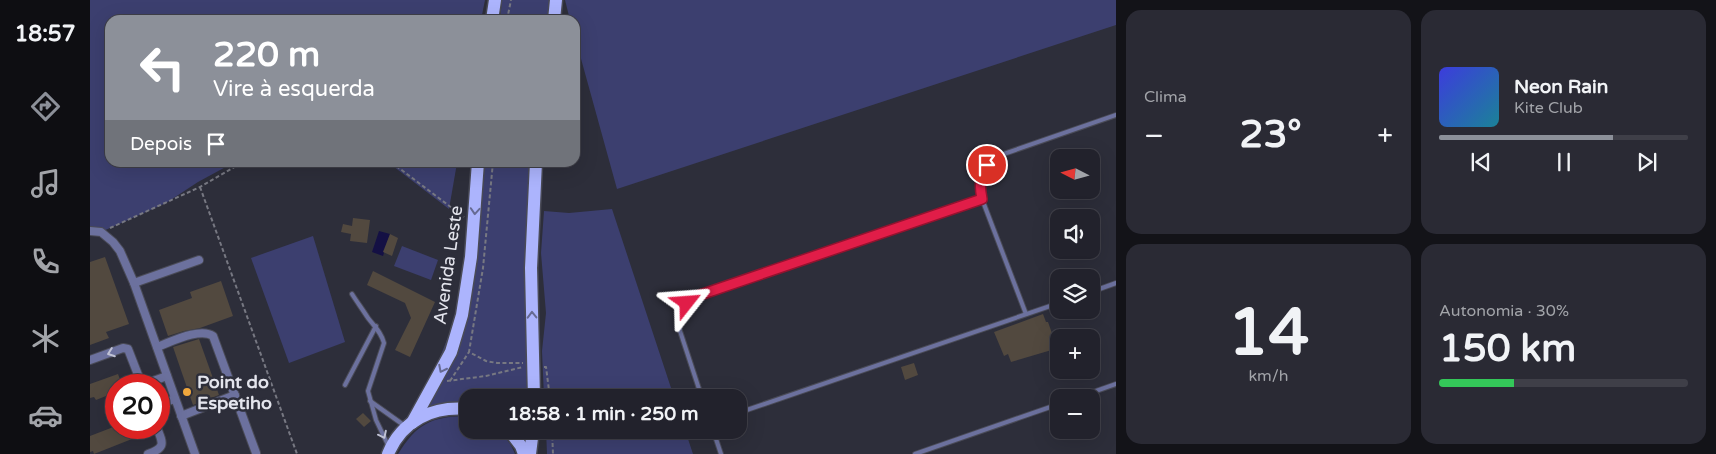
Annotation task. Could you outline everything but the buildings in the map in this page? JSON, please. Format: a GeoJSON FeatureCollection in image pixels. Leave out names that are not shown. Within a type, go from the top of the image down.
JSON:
{"type":"FeatureCollection","features":[{"type":"Feature","properties":{"kind":"main road"},"geometry":{"type":"LineString","coordinates":[[493,15],[495,0]]}},
{"type":"Feature","properties":{"kind":"main road"},"geometry":{"type":"LineString","coordinates":[[554,15],[556,0]]}},
{"type":"Feature","properties":{"kind":"main road","name":"Avenida Leste"},"geometry":{"type":"LineString","coordinates":[[389,452],[397,438],[409,425],[446,361],[457,333],[462,315],[471,257],[478,167]]}},
{"type":"Feature","properties":{"kind":"main road"},"geometry":{"type":"LineString","coordinates":[[534,389],[531,268],[536,167]]}},
{"type":"Feature","properties":{"kind":"main road"},"geometry":{"type":"LineString","coordinates":[[409,425],[430,412],[459,408]]}},
{"type":"Feature","properties":{"kind":"main road"},"geometry":{"type":"LineString","coordinates":[[516,439],[524,454]]}},
{"type":"Feature","properties":{"kind":"main road"},"geometry":{"type":"LineString","coordinates":[[530,454],[532,439]]}},
{"type":"Feature","properties":{"kind":"street"},"geometry":{"type":"LineString","coordinates":[[90,230],[101,232],[120,251],[134,283],[166,374]]}},
{"type":"Feature","properties":{"kind":"street"},"geometry":{"type":"LineString","coordinates":[[134,283],[199,260]]}},
{"type":"Feature","properties":{"kind":"street"},"geometry":{"type":"LineString","coordinates":[[156,347],[197,333],[209,333],[213,336],[256,453]]}},
{"type":"Feature","properties":{"kind":"street"},"geometry":{"type":"LineString","coordinates":[[90,360],[123,348],[128,349],[138,374]]}},
{"type":"Feature","properties":{"kind":"street"},"geometry":{"type":"LineString","coordinates":[[170,385],[195,454]]}},
{"type":"Feature","properties":{"kind":"street"},"geometry":{"type":"LineString","coordinates":[[181,416],[235,395]]}},
{"type":"Feature","properties":{"kind":"street"},"geometry":{"type":"LineString","coordinates":[[170,401],[175,399]]}},
{"type":"Feature","properties":{"kind":"street"},"geometry":{"type":"LineString","coordinates":[[148,454],[157,451],[162,446],[161,439]]}},
{"type":"Feature","properties":{"kind":"lane"},"geometry":{"type":"LineString","coordinates":[[1026,314],[982,199],[979,186],[982,175],[987,165],[995,157],[1116,115]]}},
{"type":"Feature","properties":{"kind":"lane"},"geometry":{"type":"LineString","coordinates":[[699,389],[680,331],[682,312],[687,303],[694,297],[982,199]]}},
{"type":"Feature","properties":{"kind":"lane"},"geometry":{"type":"LineString","coordinates":[[1100,289],[1116,283]]}},
{"type":"Feature","properties":{"kind":"lane"},"geometry":{"type":"LineString","coordinates":[[352,294],[376,326],[384,343],[369,385],[370,401],[389,452]]}},
{"type":"Feature","properties":{"kind":"lane"},"geometry":{"type":"LineString","coordinates":[[747,410],[1050,306]]}},
{"type":"Feature","properties":{"kind":"lane"},"geometry":{"type":"LineString","coordinates":[[345,385],[376,326]]}},
{"type":"Feature","properties":{"kind":"lane"},"geometry":{"type":"LineString","coordinates":[[1100,390],[1116,384]]}},
{"type":"Feature","properties":{"kind":"lane"},"geometry":{"type":"LineString","coordinates":[[370,401],[409,425]]}},
{"type":"Feature","properties":{"kind":"lane"},"geometry":{"type":"LineString","coordinates":[[915,454],[1050,407]]}},
{"type":"Feature","properties":{"kind":"lane"},"geometry":{"type":"LineString","coordinates":[[716,439],[722,454]]}},
{"type":"Feature","properties":{"kind":"path"},"geometry":{"type":"LineString","coordinates":[[508,15],[511,0]]}},
{"type":"Feature","properties":{"kind":"path"},"geometry":{"type":"LineString","coordinates":[[101,232],[200,187],[234,167]]}},
{"type":"Feature","properties":{"kind":"path"},"geometry":{"type":"LineString","coordinates":[[398,167],[474,224]]}},
{"type":"Feature","properties":{"kind":"path"},"geometry":{"type":"LineString","coordinates":[[450,382],[469,352],[483,268],[493,167]]}},
{"type":"Feature","properties":{"kind":"path"},"geometry":{"type":"LineString","coordinates":[[200,187],[296,454]]}},
{"type":"Feature","properties":{"kind":"path"},"geometry":{"type":"LineString","coordinates":[[469,352],[486,361],[524,363]]}},
{"type":"Feature","properties":{"kind":"path"},"geometry":{"type":"LineString","coordinates":[[542,366],[546,367],[549,389]]}},
{"type":"Feature","properties":{"kind":"path"},"geometry":{"type":"LineString","coordinates":[[444,381],[450,382],[486,376],[523,367]]}},
{"type":"Feature","properties":{"kind":"path"},"geometry":{"type":"LineString","coordinates":[[553,439],[554,454]]}},
{"type":"Feature","properties":{"kind":"shaded area"},"geometry":{"type":"Polygon","coordinates":[[[90,0],[485,0],[482,15],[105,15],[105,167],[226,167],[166,203],[101,232],[90,230],[90,0]]]}},
{"type":"Feature","properties":{"kind":"shaded area"},"geometry":{"type":"Polygon","coordinates":[[[502,0],[555,0],[554,15],[500,15],[502,0]]]}},
{"type":"Feature","properties":{"kind":"shaded area"},"geometry":{"type":"Polygon","coordinates":[[[565,0],[1116,0],[1116,25],[617,189],[580,55],[580,15],[569,15],[565,0]]]}},
{"type":"Feature","properties":{"kind":"shaded area"},"geometry":{"type":"Polygon","coordinates":[[[394,167],[456,167],[449,209],[394,167]]]}},
{"type":"Feature","properties":{"kind":"shaded area"},"geometry":{"type":"Polygon","coordinates":[[[478,167],[535,167],[530,389],[459,389],[459,411],[415,420],[456,317],[478,167]]]}},
{"type":"Feature","properties":{"kind":"shaded area"},"geometry":{"type":"Polygon","coordinates":[[[612,209],[671,389],[544,389],[542,351],[546,313],[541,253],[544,211],[569,213],[612,209]]]}},
{"type":"Feature","properties":{"kind":"shaded area"},"geometry":{"type":"Polygon","coordinates":[[[379,231],[390,234],[383,256],[372,252],[379,231]]]}},
{"type":"Feature","properties":{"kind":"shaded area"},"geometry":{"type":"Polygon","coordinates":[[[313,236],[345,342],[289,363],[251,258],[313,236]]]}},
{"type":"Feature","properties":{"kind":"shaded area"},"geometry":{"type":"Polygon","coordinates":[[[402,246],[438,260],[431,280],[394,266],[402,246]]]}},
{"type":"Feature","properties":{"kind":"shaded area"},"geometry":{"type":"Polygon","coordinates":[[[459,416],[459,439],[506,439],[515,454],[398,454],[418,429],[433,421],[459,416]]]}},
{"type":"Feature","properties":{"kind":"shaded area"},"geometry":{"type":"Polygon","coordinates":[[[546,439],[688,439],[693,454],[547,454],[546,439]]]}},
{"type":"Feature","properties":{"kind":"place","name":"Point do Espetiho"},"geometry":{"type":"Point","coordinates":[187,392]}},
{"type":"Feature","properties":{"kind":"route"},"geometry":{"type":"LineString","coordinates":[[687,303],[694,297],[982,199],[979,186],[987,165]]}}]}
